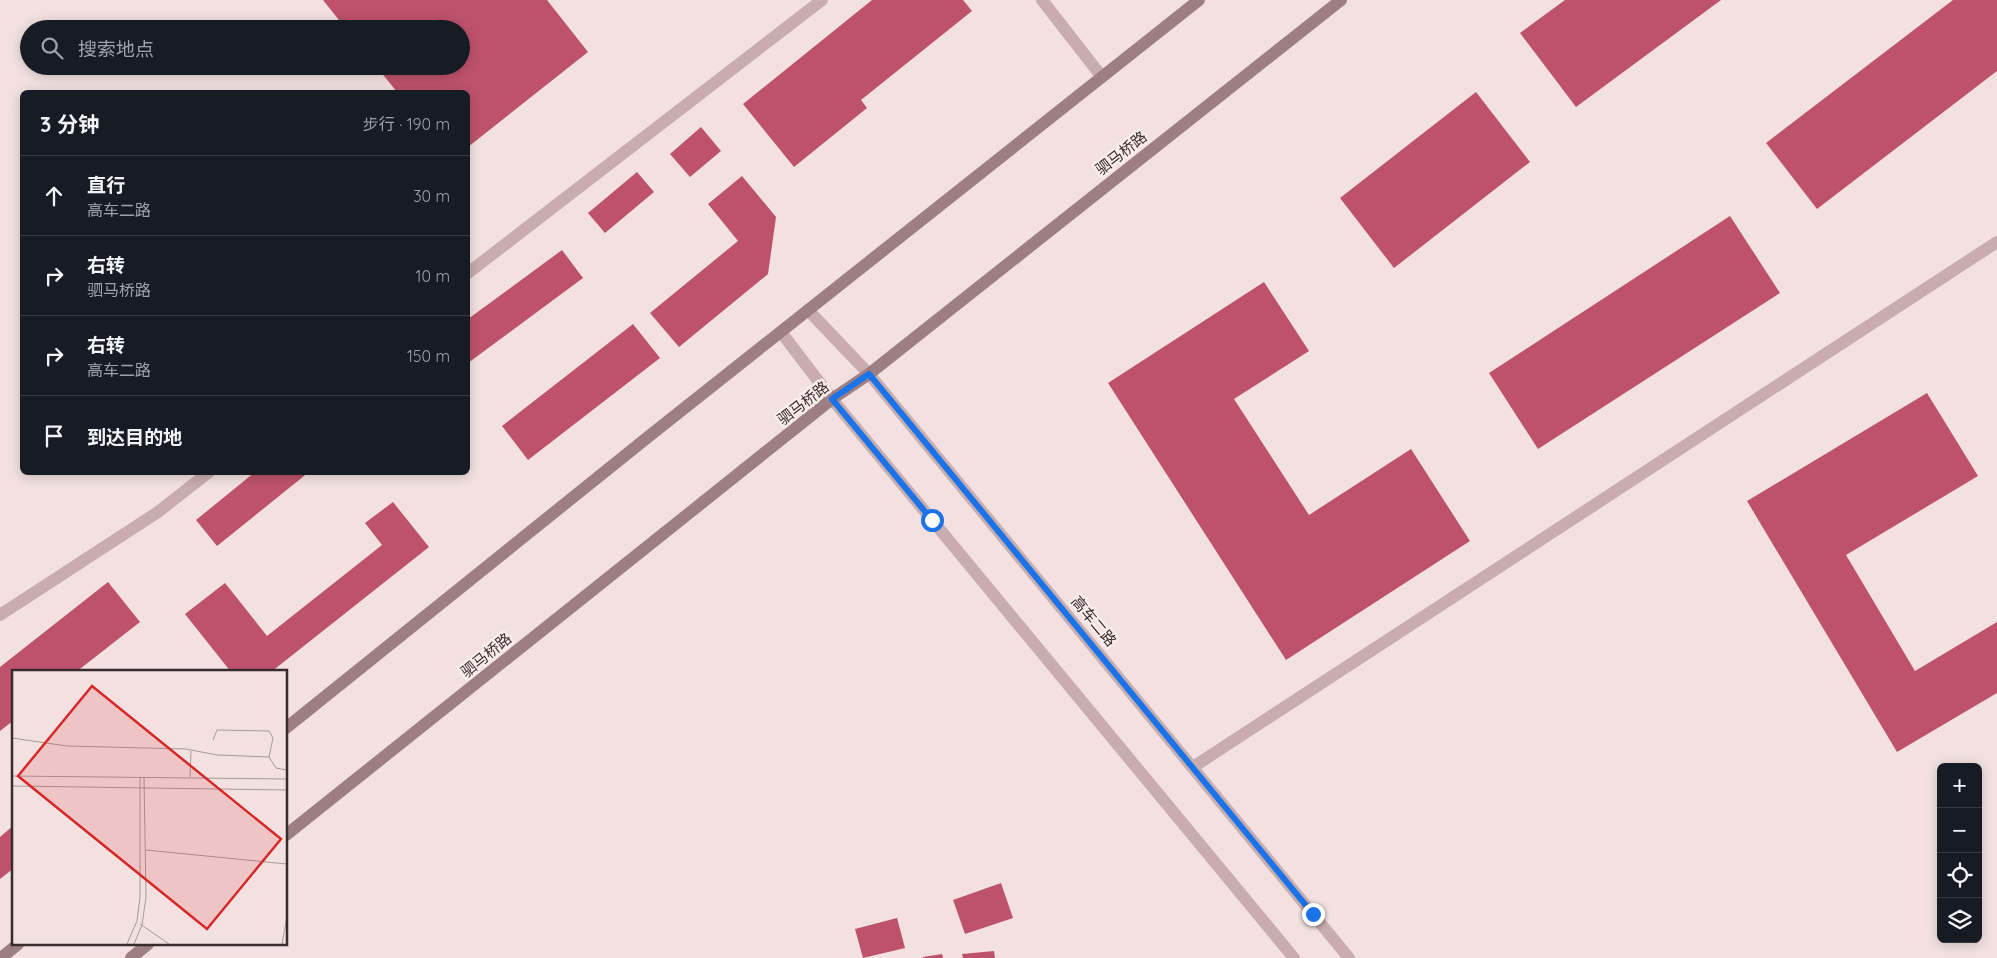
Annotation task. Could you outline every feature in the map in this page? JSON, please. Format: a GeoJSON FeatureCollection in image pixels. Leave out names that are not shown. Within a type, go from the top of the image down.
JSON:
{"type":"FeatureCollection","features":[{"type":"Feature","properties":{"kind":"main road"},"geometry":{"type":"LineString","coordinates":[[288,726],[1199,0]]}},
{"type":"Feature","properties":{"kind":"main road","name":"驷马桥路"},"geometry":{"type":"LineString","coordinates":[[288,833],[832,399],[869,374],[1341,0]]}},
{"type":"Feature","properties":{"kind":"main road"},"geometry":{"type":"LineString","coordinates":[[0,958],[15,946]]}},
{"type":"Feature","properties":{"kind":"main road"},"geometry":{"type":"LineString","coordinates":[[131,958],[146,946]]}},
{"type":"Feature","properties":{"kind":"street"},"geometry":{"type":"LineString","coordinates":[[470,271],[822,0]]}},
{"type":"Feature","properties":{"kind":"street"},"geometry":{"type":"LineString","coordinates":[[1042,0],[1102,77]]}},
{"type":"Feature","properties":{"kind":"street"},"geometry":{"type":"LineString","coordinates":[[1193,767],[1997,242]]}},
{"type":"Feature","properties":{"kind":"street","name":"高车二路"},"geometry":{"type":"LineString","coordinates":[[808,310],[869,374],[1349,958]]}},
{"type":"Feature","properties":{"kind":"street"},"geometry":{"type":"LineString","coordinates":[[781,332],[832,399],[1294,958]]}},
{"type":"Feature","properties":{"kind":"street"},"geometry":{"type":"LineString","coordinates":[[0,615],[158,512],[205,475]]}},
{"type":"Feature","properties":{"kind":"building"},"geometry":{"type":"Polygon","coordinates":[[[323,0],[547,0],[588,52],[470,145],[470,90],[395,90],[383,75],[470,75],[470,20],[339,20],[323,0]]]}},
{"type":"Feature","properties":{"kind":"building"},"geometry":{"type":"Polygon","coordinates":[[[872,0],[963,0],[972,11],[861,100],[867,108],[794,167],[743,104],[872,0]]]}},
{"type":"Feature","properties":{"kind":"building"},"geometry":{"type":"Polygon","coordinates":[[[1565,0],[1721,0],[1576,107],[1520,33],[1565,0]]]}},
{"type":"Feature","properties":{"kind":"building"},"geometry":{"type":"Polygon","coordinates":[[[1953,0],[1997,0],[1997,71],[1817,209],[1766,143],[1953,0]]]}},
{"type":"Feature","properties":{"kind":"building"},"geometry":{"type":"Polygon","coordinates":[[[1476,92],[1530,162],[1394,268],[1340,198],[1476,92]]]}},
{"type":"Feature","properties":{"kind":"building"},"geometry":{"type":"Polygon","coordinates":[[[701,127],[721,151],[690,177],[670,154],[701,127]]]}},
{"type":"Feature","properties":{"kind":"building"},"geometry":{"type":"Polygon","coordinates":[[[637,172],[654,192],[605,233],[588,213],[637,172]]]}},
{"type":"Feature","properties":{"kind":"building"},"geometry":{"type":"Polygon","coordinates":[[[742,176],[776,217],[768,274],[679,347],[650,313],[738,241],[708,204],[742,176]]]}},
{"type":"Feature","properties":{"kind":"building"},"geometry":{"type":"Polygon","coordinates":[[[1730,216],[1780,293],[1538,449],[1489,373],[1730,216]]]}},
{"type":"Feature","properties":{"kind":"building"},"geometry":{"type":"Polygon","coordinates":[[[562,250],[583,278],[470,362],[470,318],[562,250]]]}},
{"type":"Feature","properties":{"kind":"building"},"geometry":{"type":"Polygon","coordinates":[[[1264,282],[1309,351],[1234,399],[1309,515],[1411,449],[1470,541],[1286,660],[1108,383],[1264,282]]]}},
{"type":"Feature","properties":{"kind":"building"},"geometry":{"type":"Polygon","coordinates":[[[633,324],[660,358],[528,460],[502,426],[633,324]]]}},
{"type":"Feature","properties":{"kind":"building"},"geometry":{"type":"Polygon","coordinates":[[[1927,393],[1978,476],[1846,555],[1915,671],[1997,622],[1997,693],[1897,752],[1747,501],[1927,393]]]}},
{"type":"Feature","properties":{"kind":"building"},"geometry":{"type":"Polygon","coordinates":[[[251,475],[305,475],[217,546],[196,520],[251,475]]]}},
{"type":"Feature","properties":{"kind":"building"},"geometry":{"type":"Polygon","coordinates":[[[393,502],[429,547],[274,670],[229,670],[185,614],[225,583],[267,636],[382,545],[365,523],[393,502]]]}},
{"type":"Feature","properties":{"kind":"building"},"geometry":{"type":"Polygon","coordinates":[[[108,582],[140,622],[79,670],[12,670],[12,722],[0,731],[0,667],[108,582]]]}},
{"type":"Feature","properties":{"kind":"building"},"geometry":{"type":"Polygon","coordinates":[[[12,827],[12,870],[0,879],[0,837],[12,827]]]}},
{"type":"Feature","properties":{"kind":"building"},"geometry":{"type":"Polygon","coordinates":[[[1001,883],[1013,918],[965,934],[953,900],[1001,883]]]}},
{"type":"Feature","properties":{"kind":"building"},"geometry":{"type":"Polygon","coordinates":[[[897,918],[905,948],[863,958],[855,929],[897,918]]]}},
{"type":"Feature","properties":{"kind":"building"},"geometry":{"type":"Polygon","coordinates":[[[994,951],[995,958],[963,958],[962,954],[994,951]]]}},
{"type":"Feature","properties":{"kind":"building"},"geometry":{"type":"Polygon","coordinates":[[[942,954],[943,958],[923,958],[923,957],[942,954]]]}},
{"type":"Feature","properties":{"kind":"route"},"geometry":{"type":"LineString","coordinates":[[932,520],[832,399],[869,374],[1313,914]]}}]}
